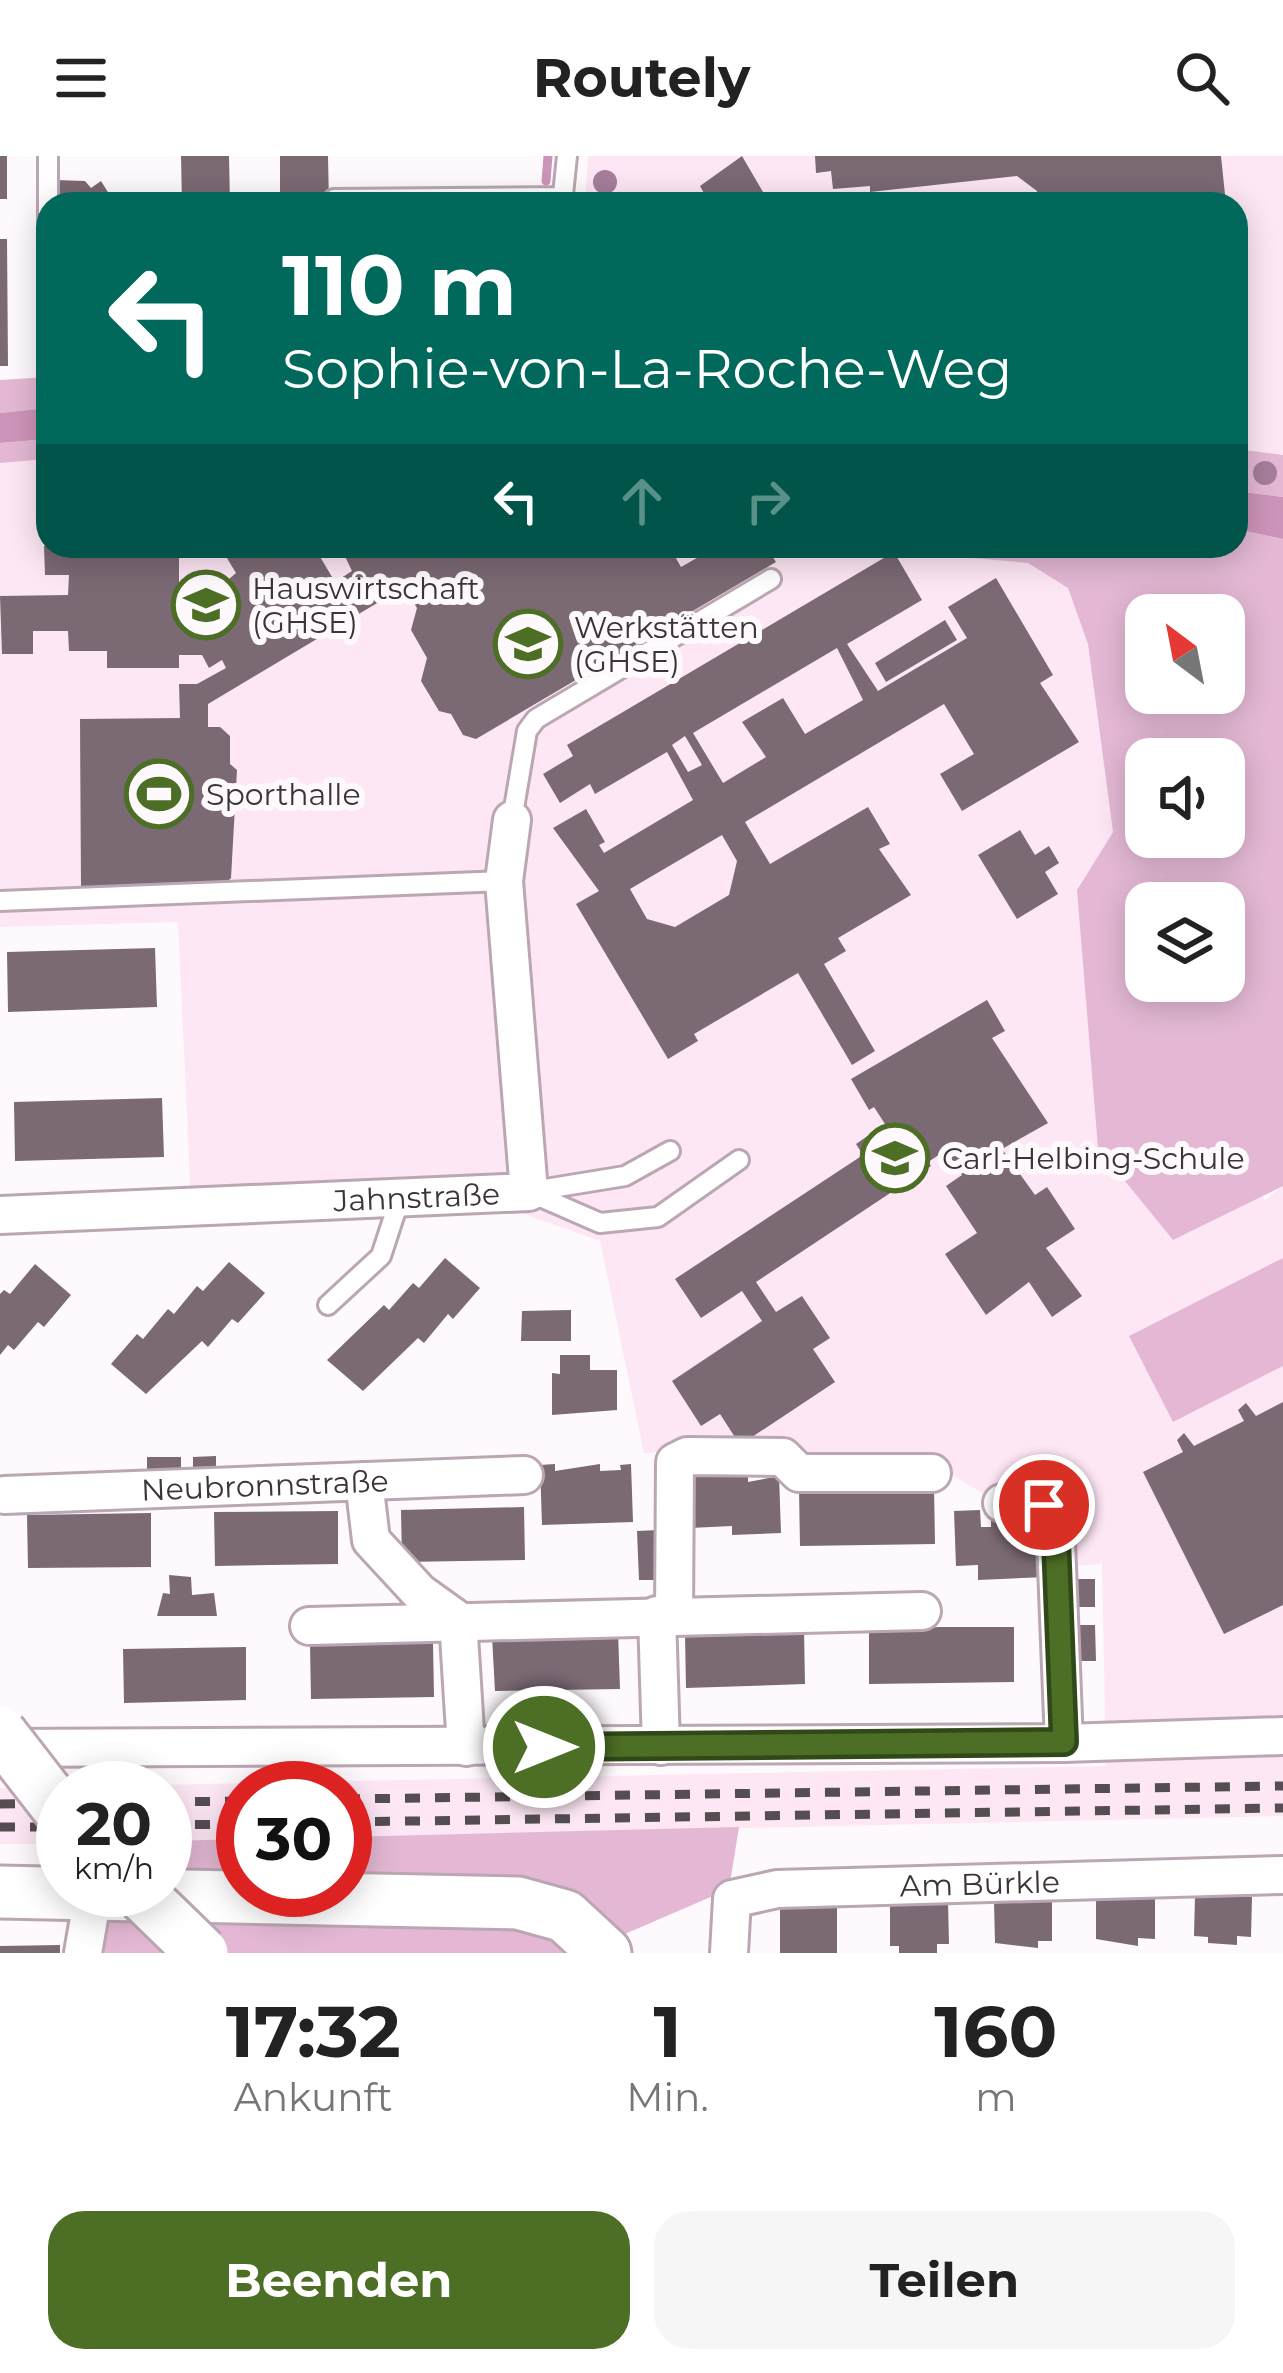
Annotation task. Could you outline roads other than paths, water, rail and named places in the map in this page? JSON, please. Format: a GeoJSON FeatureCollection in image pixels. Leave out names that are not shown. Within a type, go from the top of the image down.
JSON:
{"type":"FeatureCollection","features":[{"type":"Feature","properties":{"kind":"main road"},"geometry":{"type":"LineString","coordinates":[[0,1733],[36,1779]]}},
{"type":"Feature","properties":{"kind":"main road"},"geometry":{"type":"LineString","coordinates":[[0,1892],[36,1892]]}},
{"type":"Feature","properties":{"kind":"main road"},"geometry":{"type":"LineString","coordinates":[[192,1894],[518,1904],[565,1916],[605,1953]]}},
{"type":"Feature","properties":{"kind":"main road"},"geometry":{"type":"LineString","coordinates":[[151,1917],[202,1953]]}},
{"type":"Feature","properties":{"kind":"street","name":"Jahnstraße"},"geometry":{"type":"LineString","coordinates":[[0,1215],[529,1192],[504,881],[512,820]]}},
{"type":"Feature","properties":{"kind":"street"},"geometry":{"type":"LineString","coordinates":[[661,1746],[675,1462],[687,1456],[783,1457],[799,1473],[932,1473]]}},
{"type":"Feature","properties":{"kind":"street","name":"Neubronnstraße"},"geometry":{"type":"LineString","coordinates":[[4,1495],[524,1474]]}},
{"type":"Feature","properties":{"kind":"street"},"geometry":{"type":"LineString","coordinates":[[364,1481],[370,1540],[419,1592],[458,1620]]}},
{"type":"Feature","properties":{"kind":"street"},"geometry":{"type":"LineString","coordinates":[[1002,1503],[1044,1505],[1055,1516],[1064,1742]]}},
{"type":"Feature","properties":{"kind":"street"},"geometry":{"type":"LineString","coordinates":[[309,1626],[922,1611]]}},
{"type":"Feature","properties":{"kind":"street"},"geometry":{"type":"LineString","coordinates":[[458,1620],[466,1748]]}},
{"type":"Feature","properties":{"kind":"street"},"geometry":{"type":"LineString","coordinates":[[0,1748],[466,1748],[1283,1736]]}},
{"type":"Feature","properties":{"kind":"street","name":"Am Bürkle"},"geometry":{"type":"LineString","coordinates":[[728,1953],[732,1899],[777,1889],[1283,1875]]}},
{"type":"Feature","properties":{"kind":"street"},"geometry":{"type":"LineString","coordinates":[[83,1953],[102,1917]]}},
{"type":"Feature","properties":{"kind":"lane"},"geometry":{"type":"LineString","coordinates":[[48,156],[48,192]]}},
{"type":"Feature","properties":{"kind":"lane"},"geometry":{"type":"LineString","coordinates":[[563,192],[567,156]]}},
{"type":"Feature","properties":{"kind":"lane"},"geometry":{"type":"LineString","coordinates":[[512,820],[527,731],[536,718],[771,579]]}},
{"type":"Feature","properties":{"kind":"lane"},"geometry":{"type":"LineString","coordinates":[[0,901],[504,881]]}},
{"type":"Feature","properties":{"kind":"lane"},"geometry":{"type":"LineString","coordinates":[[529,1192],[625,1176],[670,1151]]}},
{"type":"Feature","properties":{"kind":"lane"},"geometry":{"type":"LineString","coordinates":[[529,1192],[600,1223],[658,1216],[740,1160]]}},
{"type":"Feature","properties":{"kind":"lane"},"geometry":{"type":"LineString","coordinates":[[328,1305],[381,1256],[400,1198]]}},
{"type":"Feature","properties":{"kind":"waterway"},"geometry":{"type":"LineString","coordinates":[[546,181],[548,156]]}},
{"type":"Feature","properties":{"kind":"railway"},"geometry":{"type":"LineString","coordinates":[[372,1799],[1283,1786]]}},
{"type":"Feature","properties":{"kind":"railway"},"geometry":{"type":"LineString","coordinates":[[192,1802],[216,1801]]}},
{"type":"Feature","properties":{"kind":"railway"},"geometry":{"type":"LineString","coordinates":[[0,1804],[36,1803]]}},
{"type":"Feature","properties":{"kind":"railway"},"geometry":{"type":"LineString","coordinates":[[372,1822],[1283,1808]]}},
{"type":"Feature","properties":{"kind":"railway"},"geometry":{"type":"LineString","coordinates":[[192,1825],[216,1824]]}},
{"type":"Feature","properties":{"kind":"railway"},"geometry":{"type":"LineString","coordinates":[[0,1827],[36,1827]]}},
{"type":"Feature","properties":{"kind":"place","name":"Hauswirtschaft (GHSE)"},"geometry":{"type":"Point","coordinates":[206,605]}},
{"type":"Feature","properties":{"kind":"place","name":"Werkstätten (GHSE)"},"geometry":{"type":"Point","coordinates":[528,644]}},
{"type":"Feature","properties":{"kind":"place","name":"Sporthalle"},"geometry":{"type":"Point","coordinates":[159,794]}},
{"type":"Feature","properties":{"kind":"place","name":"Carl-Helbing-Schule"},"geometry":{"type":"Point","coordinates":[895,1158]}}]}
